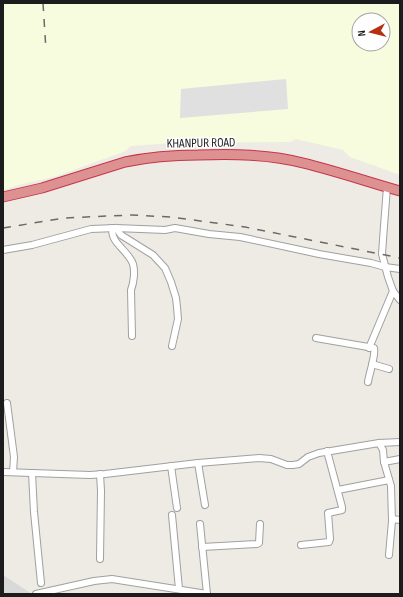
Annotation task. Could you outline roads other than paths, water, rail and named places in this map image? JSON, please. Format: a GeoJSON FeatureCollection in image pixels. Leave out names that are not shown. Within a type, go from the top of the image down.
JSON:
{"type":"FeatureCollection","features":[{"type":"Feature","properties":{"kind":"highway","name":"KHANPUR ROAD"},"geometry":{"type":"LineString","coordinates":[[3,197],[42,188],[136,159],[208,154],[262,156],[303,163],[400,191]]}},
{"type":"Feature","properties":{"kind":"street"},"geometry":{"type":"LineString","coordinates":[[387,187],[382,254],[393,291],[400,300]]}},
{"type":"Feature","properties":{"kind":"street"},"geometry":{"type":"LineString","coordinates":[[114,228],[113,237],[115,241],[132,263],[132,336]]}},
{"type":"Feature","properties":{"kind":"street"},"geometry":{"type":"LineString","coordinates":[[114,228],[121,235],[153,255],[165,268],[176,298],[177,307],[178,319],[172,346]]}},
{"type":"Feature","properties":{"kind":"street"},"geometry":{"type":"LineString","coordinates":[[3,250],[32,245],[91,229],[114,228],[165,230],[174,228],[209,234],[240,237],[371,263],[385,268],[400,269]]}},
{"type":"Feature","properties":{"kind":"street"},"geometry":{"type":"LineString","coordinates":[[369,348],[393,291]]}},
{"type":"Feature","properties":{"kind":"street"},"geometry":{"type":"LineString","coordinates":[[316,338],[375,349],[368,382]]}},
{"type":"Feature","properties":{"kind":"street"},"geometry":{"type":"LineString","coordinates":[[372,364],[389,369]]}},
{"type":"Feature","properties":{"kind":"street"},"geometry":{"type":"LineString","coordinates":[[7,403],[14,457],[13,472]]}},
{"type":"Feature","properties":{"kind":"street"},"geometry":{"type":"LineString","coordinates":[[3,472],[100,474],[259,458],[271,459],[287,465],[293,465],[299,464],[308,457],[327,451],[379,443],[400,442]]}},
{"type":"Feature","properties":{"kind":"street"},"geometry":{"type":"LineString","coordinates":[[379,443],[383,450],[384,462],[391,486],[392,519],[389,555]]}},
{"type":"Feature","properties":{"kind":"street"},"geometry":{"type":"LineString","coordinates":[[301,545],[329,542],[328,513],[342,510],[327,451]]}},
{"type":"Feature","properties":{"kind":"street"},"geometry":{"type":"LineString","coordinates":[[384,462],[400,459]]}},
{"type":"Feature","properties":{"kind":"street"},"geometry":{"type":"LineString","coordinates":[[198,463],[205,505]]}},
{"type":"Feature","properties":{"kind":"street"},"geometry":{"type":"LineString","coordinates":[[171,466],[176,508]]}},
{"type":"Feature","properties":{"kind":"street"},"geometry":{"type":"LineString","coordinates":[[32,473],[41,583]]}},
{"type":"Feature","properties":{"kind":"street"},"geometry":{"type":"LineString","coordinates":[[100,474],[100,559]]}},
{"type":"Feature","properties":{"kind":"street"},"geometry":{"type":"LineString","coordinates":[[338,490],[389,480]]}},
{"type":"Feature","properties":{"kind":"street"},"geometry":{"type":"LineString","coordinates":[[172,514],[178,589]]}},
{"type":"Feature","properties":{"kind":"street"},"geometry":{"type":"LineString","coordinates":[[392,519],[400,520]]}},
{"type":"Feature","properties":{"kind":"street"},"geometry":{"type":"LineString","coordinates":[[36,594],[94,581],[112,579],[207,594],[200,524]]}},
{"type":"Feature","properties":{"kind":"street"},"geometry":{"type":"LineString","coordinates":[[202,547],[257,544],[259,543],[260,524]]}},
{"type":"Feature","properties":{"kind":"railway"},"geometry":{"type":"LineString","coordinates":[[43,3],[46,50]]}},
{"type":"Feature","properties":{"kind":"railway"},"geometry":{"type":"LineString","coordinates":[[3,228],[64,218],[131,215],[171,217],[245,227],[400,258]]}}]}
